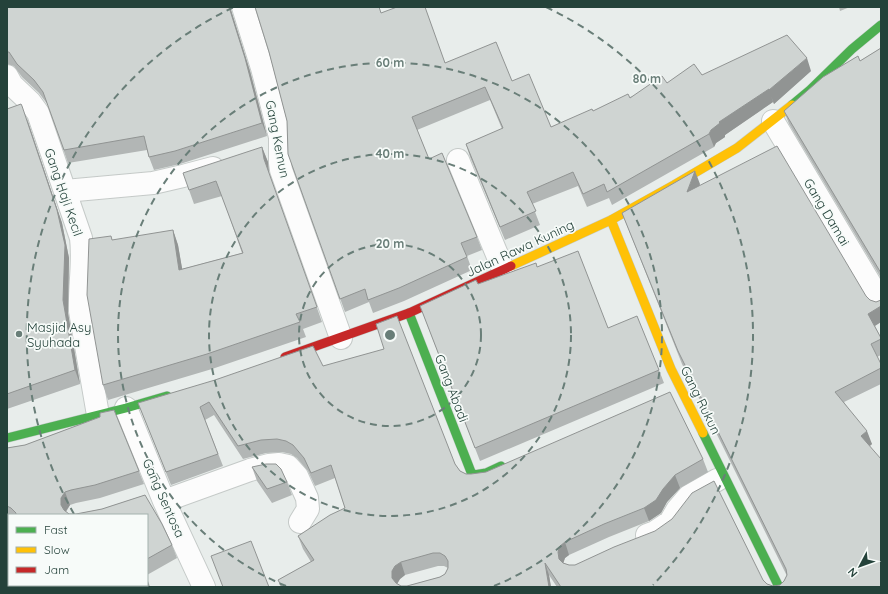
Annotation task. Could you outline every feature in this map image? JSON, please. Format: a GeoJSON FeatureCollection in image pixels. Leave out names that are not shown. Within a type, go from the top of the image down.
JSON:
{"type":"FeatureCollection","features":[{"type":"Feature","properties":{"kind":"street","name":"Gang Kemun"},"geometry":{"type":"LineString","coordinates":[[243,7],[264,75],[280,137],[281,170],[342,338]]}},
{"type":"Feature","properties":{"kind":"street","name":"Jalan Rawa Kuning"},"geometry":{"type":"LineString","coordinates":[[275,361],[409,313],[611,220],[737,148],[773,121],[810,90],[852,49],[881,25]]}},
{"type":"Feature","properties":{"kind":"street","name":"Gang Haji Kecil"},"geometry":{"type":"LineString","coordinates":[[7,76],[12,85],[30,102],[38,114],[81,238],[83,252],[82,281],[79,298],[80,311],[98,415]]}},
{"type":"Feature","properties":{"kind":"street"},"geometry":{"type":"LineString","coordinates":[[7,110],[30,102]]}},
{"type":"Feature","properties":{"kind":"street","name":"Gang Damai"},"geometry":{"type":"LineString","coordinates":[[773,121],[881,302]]}},
{"type":"Feature","properties":{"kind":"street"},"geometry":{"type":"LineString","coordinates":[[260,152],[280,145]]}},
{"type":"Feature","properties":{"kind":"street"},"geometry":{"type":"LineString","coordinates":[[458,160],[504,269]]}},
{"type":"Feature","properties":{"kind":"street"},"geometry":{"type":"LineString","coordinates":[[65,191],[153,183],[184,176],[232,161]]}},
{"type":"Feature","properties":{"kind":"street","name":"Gang Rukun"},"geometry":{"type":"LineString","coordinates":[[611,220],[677,391],[724,477],[779,587]]}},
{"type":"Feature","properties":{"kind":"street","name":"Gang Abadi"},"geometry":{"type":"LineString","coordinates":[[409,313],[471,472],[474,475],[479,475],[508,463]]}},
{"type":"Feature","properties":{"kind":"street"},"geometry":{"type":"LineString","coordinates":[[7,438],[126,408],[178,392]]}},
{"type":"Feature","properties":{"kind":"street","name":"Gang Sentosa"},"geometry":{"type":"LineString","coordinates":[[126,408],[156,497],[204,587]]}},
{"type":"Feature","properties":{"kind":"street"},"geometry":{"type":"LineString","coordinates":[[156,497],[250,470],[279,464],[288,466],[297,476],[307,498],[308,509],[300,522]]}},
{"type":"Feature","properties":{"kind":"street"},"geometry":{"type":"LineString","coordinates":[[628,543],[655,532],[670,522],[677,510],[689,496],[724,477]]}},
{"type":"Feature","properties":{"kind":"building"},"geometry":{"type":"Polygon","coordinates":[[[7,7],[229,7],[245,58],[262,123],[175,151],[149,157],[144,136],[64,150],[43,92],[34,80],[17,64],[9,52],[7,52],[7,7]]]}},
{"type":"Feature","properties":{"kind":"building"},"geometry":{"type":"Polygon","coordinates":[[[255,7],[379,7],[381,13],[397,7],[425,7],[445,63],[496,42],[512,81],[529,74],[551,127],[592,109],[593,111],[628,94],[630,98],[662,76],[667,83],[694,64],[702,75],[787,35],[807,58],[769,90],[719,122],[720,123],[711,130],[709,134],[607,192],[604,184],[583,194],[573,172],[527,192],[536,211],[500,227],[466,144],[503,128],[485,87],[412,117],[429,159],[442,153],[477,237],[461,243],[467,257],[399,288],[368,300],[365,289],[340,299],[288,154],[287,121],[269,52],[255,7]]]}},
{"type":"Feature","properties":{"kind":"building"},"geometry":{"type":"Polygon","coordinates":[[[881,48],[881,273],[784,111],[823,77],[858,56],[860,61],[881,48]]]}},
{"type":"Feature","properties":{"kind":"building"},"geometry":{"type":"Polygon","coordinates":[[[21,104],[57,210],[65,245],[63,300],[75,370],[7,394],[7,109],[21,104]]]}},
{"type":"Feature","properties":{"kind":"building"},"geometry":{"type":"Polygon","coordinates":[[[777,146],[866,296],[870,300],[876,302],[881,300],[881,306],[868,314],[881,338],[871,344],[881,364],[881,368],[835,392],[867,431],[861,436],[881,459],[881,587],[561,587],[545,563],[549,587],[282,587],[278,580],[314,560],[298,536],[330,515],[345,508],[331,465],[311,473],[304,458],[293,445],[286,441],[277,439],[261,440],[238,446],[209,402],[200,407],[218,454],[166,472],[138,403],[215,380],[313,346],[323,366],[384,349],[376,324],[397,316],[455,464],[460,471],[466,474],[486,472],[670,392],[703,459],[675,475],[656,500],[644,508],[565,542],[560,546],[558,552],[559,559],[563,563],[575,565],[614,547],[655,531],[672,519],[692,493],[714,481],[763,580],[767,584],[773,586],[780,585],[787,575],[786,569],[678,351],[622,213],[695,171],[687,192],[777,146]],[[433,553],[401,562],[395,566],[392,571],[392,578],[401,586],[407,586],[440,577],[445,574],[448,568],[448,561],[445,556],[440,553],[433,553]]]}},
{"type":"Feature","properties":{"kind":"building"},"geometry":{"type":"Polygon","coordinates":[[[262,147],[264,159],[317,307],[296,314],[300,322],[207,354],[103,385],[87,295],[89,239],[111,236],[112,240],[173,230],[179,270],[243,253],[216,181],[189,190],[183,173],[262,147]]]}},
{"type":"Feature","properties":{"kind":"building"},"geometry":{"type":"Polygon","coordinates":[[[578,251],[608,328],[637,316],[659,370],[475,448],[420,306],[476,280],[478,284],[536,263],[537,267],[578,251]]]}},
{"type":"Feature","properties":{"kind":"building"},"geometry":{"type":"Polygon","coordinates":[[[114,410],[139,471],[95,485],[65,492],[61,498],[61,505],[69,514],[16,514],[7,506],[7,448],[25,445],[100,417],[100,413],[114,410]]]}},
{"type":"Feature","properties":{"kind":"building"},"geometry":{"type":"Polygon","coordinates":[[[266,464],[276,464],[281,469],[287,482],[267,489],[252,467],[266,464]]]}},
{"type":"Feature","properties":{"kind":"building"},"geometry":{"type":"Polygon","coordinates":[[[145,495],[172,545],[148,558],[148,514],[76,514],[102,509],[145,495]]]}},
{"type":"Feature","properties":{"kind":"building"},"geometry":{"type":"Polygon","coordinates":[[[7,530],[8,586],[133,586],[7,587],[7,530]]]}},
{"type":"Feature","properties":{"kind":"building"},"geometry":{"type":"Polygon","coordinates":[[[251,541],[269,587],[223,587],[211,556],[251,541]]]}},
{"type":"Feature","properties":{"kind":"traffic: fast"},"geometry":{"type":"LineString","coordinates":[[792,105],[810,90],[852,49],[881,25]]}},
{"type":"Feature","properties":{"kind":"traffic: fast"},"geometry":{"type":"LineString","coordinates":[[409,313],[471,472],[474,475],[486,473],[501,466]]}},
{"type":"Feature","properties":{"kind":"traffic: fast"},"geometry":{"type":"LineString","coordinates":[[7,438],[167,396]]}},
{"type":"Feature","properties":{"kind":"traffic: fast"},"geometry":{"type":"LineString","coordinates":[[703,433],[779,587]]}},
{"type":"Feature","properties":{"kind":"traffic: slow"},"geometry":{"type":"LineString","coordinates":[[511,266],[611,220],[674,185],[737,148],[792,105]]}},
{"type":"Feature","properties":{"kind":"traffic: slow"},"geometry":{"type":"LineString","coordinates":[[611,220],[671,369],[703,433]]}},
{"type":"Feature","properties":{"kind":"traffic: jam"},"geometry":{"type":"LineString","coordinates":[[285,357],[409,313],[511,266]]}},
{"type":"Feature","properties":{"kind":"place","name":"Masjid Asy Syuhada"},"geometry":{"type":"Point","coordinates":[19,334]}}]}
